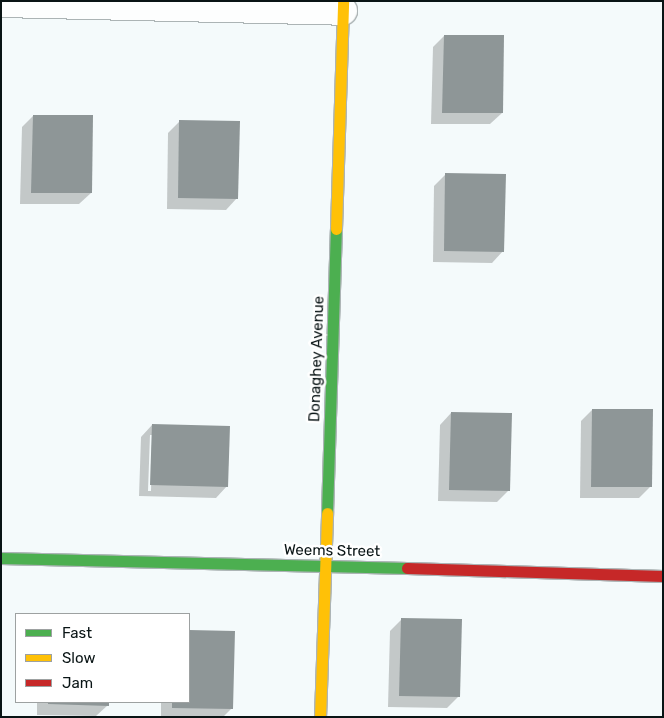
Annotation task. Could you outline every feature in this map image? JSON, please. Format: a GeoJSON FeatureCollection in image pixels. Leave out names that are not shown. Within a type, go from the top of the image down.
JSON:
{"type":"FeatureCollection","features":[{"type":"Feature","properties":{"kind":"street"},"geometry":{"type":"LineString","coordinates":[[1,3],[343,6]]}},
{"type":"Feature","properties":{"kind":"street","name":"Donaghey Avenue"},"geometry":{"type":"LineString","coordinates":[[320,717],[343,6]]}},
{"type":"Feature","properties":{"kind":"street","name":"Weems Street"},"geometry":{"type":"LineString","coordinates":[[1,558],[663,576]]}},
{"type":"Feature","properties":{"kind":"building"},"geometry":{"type":"Polygon","coordinates":[[[444,35],[504,35],[503,113],[442,113],[444,35]]]}},
{"type":"Feature","properties":{"kind":"building"},"geometry":{"type":"Polygon","coordinates":[[[33,115],[93,115],[92,193],[31,193],[33,115]]]}},
{"type":"Feature","properties":{"kind":"building"},"geometry":{"type":"Polygon","coordinates":[[[179,120],[240,121],[238,199],[178,198],[179,120]]]}},
{"type":"Feature","properties":{"kind":"building"},"geometry":{"type":"Polygon","coordinates":[[[445,173],[506,174],[504,252],[444,251],[445,173]]]}},
{"type":"Feature","properties":{"kind":"building"},"geometry":{"type":"Polygon","coordinates":[[[592,409],[653,409],[652,487],[591,487],[592,409]]]}},
{"type":"Feature","properties":{"kind":"building"},"geometry":{"type":"Polygon","coordinates":[[[451,412],[512,413],[510,491],[449,490],[451,412]]]}},
{"type":"Feature","properties":{"kind":"building"},"geometry":{"type":"Polygon","coordinates":[[[152,424],[230,426],[228,487],[150,485],[152,424]]]}},
{"type":"Feature","properties":{"kind":"building"},"geometry":{"type":"Polygon","coordinates":[[[401,618],[462,619],[460,697],[399,696],[401,618]]]}},
{"type":"Feature","properties":{"kind":"building"},"geometry":{"type":"Polygon","coordinates":[[[190,630],[235,631],[233,709],[172,708],[172,703],[190,703],[190,630]]]}},
{"type":"Feature","properties":{"kind":"building"},"geometry":{"type":"Polygon","coordinates":[[[109,703],[109,706],[48,704],[109,703]]]}},
{"type":"Feature","properties":{"kind":"traffic: fast"},"geometry":{"type":"LineString","coordinates":[[327,513],[336,229]]}},
{"type":"Feature","properties":{"kind":"traffic: fast"},"geometry":{"type":"LineString","coordinates":[[1,558],[407,568]]}},
{"type":"Feature","properties":{"kind":"traffic: slow"},"geometry":{"type":"LineString","coordinates":[[336,229],[343,1]]}},
{"type":"Feature","properties":{"kind":"traffic: slow"},"geometry":{"type":"LineString","coordinates":[[320,717],[327,513]]}},
{"type":"Feature","properties":{"kind":"traffic: jam"},"geometry":{"type":"LineString","coordinates":[[407,568],[663,576]]}}]}
